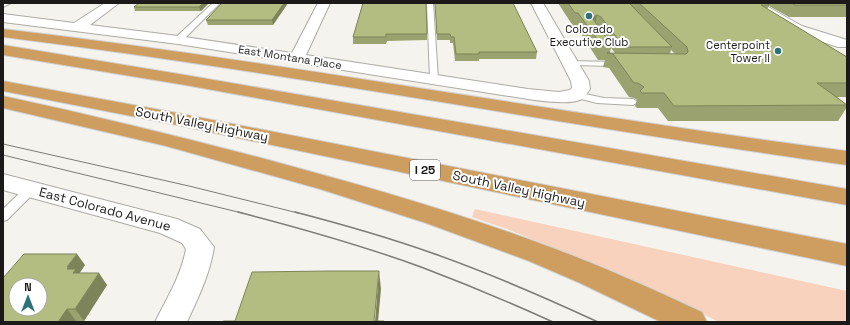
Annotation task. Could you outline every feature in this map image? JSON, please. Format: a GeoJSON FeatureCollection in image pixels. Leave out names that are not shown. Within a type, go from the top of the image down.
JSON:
{"type":"FeatureCollection","features":[{"type":"Feature","properties":{"kind":"highway"},"geometry":{"type":"LineString","coordinates":[[3,33],[141,50],[279,70],[694,138],[847,158]]}},
{"type":"Feature","properties":{"kind":"highway"},"geometry":{"type":"LineString","coordinates":[[3,50],[232,88],[847,198]]}},
{"type":"Feature","properties":{"kind":"highway","name":"South Valley Highway"},"geometry":{"type":"LineString","coordinates":[[3,86],[177,119],[847,256]]}},
{"type":"Feature","properties":{"kind":"highway"},"geometry":{"type":"LineString","coordinates":[[3,102],[131,130],[182,143],[436,216],[567,264],[628,291],[691,322]]}},
{"type":"Feature","properties":{"kind":"street"},"geometry":{"type":"LineString","coordinates":[[77,27],[113,3]]}},
{"type":"Feature","properties":{"kind":"street"},"geometry":{"type":"LineString","coordinates":[[297,58],[324,3]]}},
{"type":"Feature","properties":{"kind":"street"},"geometry":{"type":"LineString","coordinates":[[537,3],[581,85],[580,92],[576,95]]}},
{"type":"Feature","properties":{"kind":"street"},"geometry":{"type":"LineString","coordinates":[[752,3],[797,29],[843,44]]}},
{"type":"Feature","properties":{"kind":"street","name":"East Montana Place"},"geometry":{"type":"LineString","coordinates":[[3,18],[178,40],[539,96],[560,97],[576,95]]}},
{"type":"Feature","properties":{"kind":"street","name":"East Colorado Avenue"},"geometry":{"type":"LineString","coordinates":[[3,182],[168,226],[191,236],[200,247],[199,258],[190,283],[171,322]]}},
{"type":"Feature","properties":{"kind":"lane"},"geometry":{"type":"LineString","coordinates":[[3,5],[8,3]]}},
{"type":"Feature","properties":{"kind":"lane"},"geometry":{"type":"LineString","coordinates":[[178,40],[217,3]]}},
{"type":"Feature","properties":{"kind":"lane"},"geometry":{"type":"LineString","coordinates":[[430,3],[434,79]]}},
{"type":"Feature","properties":{"kind":"lane"},"geometry":{"type":"LineString","coordinates":[[570,64],[619,62]]}},
{"type":"Feature","properties":{"kind":"lane"},"geometry":{"type":"LineString","coordinates":[[576,95],[590,100],[633,102]]}},
{"type":"Feature","properties":{"kind":"lane"},"geometry":{"type":"LineString","coordinates":[[3,217],[31,189]]}},
{"type":"Feature","properties":{"kind":"shaded area"},"geometry":{"type":"Polygon","coordinates":[[[475,209],[847,291],[847,322],[719,322],[612,271],[507,229],[472,217],[475,209]]]}},
{"type":"Feature","properties":{"kind":"building"},"geometry":{"type":"Polygon","coordinates":[[[139,3],[203,3],[199,7],[134,7],[139,3]]]}},
{"type":"Feature","properties":{"kind":"building"},"geometry":{"type":"Polygon","coordinates":[[[222,3],[284,3],[272,20],[206,20],[222,3]]]}},
{"type":"Feature","properties":{"kind":"building"},"geometry":{"type":"Polygon","coordinates":[[[363,3],[426,3],[427,34],[386,34],[386,37],[353,37],[363,3]]]}},
{"type":"Feature","properties":{"kind":"building"},"geometry":{"type":"Polygon","coordinates":[[[435,3],[513,3],[537,52],[479,52],[479,54],[456,54],[454,37],[451,37],[450,34],[437,34],[435,3]]]}},
{"type":"Feature","properties":{"kind":"building"},"geometry":{"type":"Polygon","coordinates":[[[568,3],[629,3],[672,47],[624,47],[601,17],[597,15],[593,17],[593,19],[612,46],[602,46],[578,13],[575,13],[568,3]]]}},
{"type":"Feature","properties":{"kind":"building"},"geometry":{"type":"Polygon","coordinates":[[[639,3],[766,3],[769,5],[761,5],[847,57],[847,83],[817,83],[847,105],[674,106],[664,93],[642,93],[640,91],[644,87],[638,83],[634,83],[613,54],[607,53],[686,54],[688,52],[687,47],[639,3]]]}},
{"type":"Feature","properties":{"kind":"building"},"geometry":{"type":"Polygon","coordinates":[[[791,3],[847,3],[847,5],[795,5],[791,3]]]}},
{"type":"Feature","properties":{"kind":"building"},"geometry":{"type":"Polygon","coordinates":[[[24,254],[77,254],[67,269],[76,269],[73,273],[99,273],[75,309],[67,309],[58,322],[3,322],[3,278],[24,254]]]}},
{"type":"Feature","properties":{"kind":"building"},"geometry":{"type":"Polygon","coordinates":[[[379,271],[374,321],[384,322],[223,322],[235,321],[252,272],[379,271]]]}},
{"type":"Feature","properties":{"kind":"tram line"},"geometry":{"type":"LineString","coordinates":[[3,144],[189,186],[298,213]]}},
{"type":"Feature","properties":{"kind":"tram line"},"geometry":{"type":"LineString","coordinates":[[3,155],[240,212]]}},
{"type":"Feature","properties":{"kind":"tram line"},"geometry":{"type":"LineString","coordinates":[[240,212],[376,251],[504,300],[553,322]]}},
{"type":"Feature","properties":{"kind":"tram line"},"geometry":{"type":"LineString","coordinates":[[295,212],[415,247],[516,286],[598,322]]}},
{"type":"Feature","properties":{"kind":"place","name":"Colorado Executive Club"},"geometry":{"type":"Point","coordinates":[589,16]}},
{"type":"Feature","properties":{"kind":"place","name":"Centerpoint Tower II"},"geometry":{"type":"Point","coordinates":[778,51]}}]}
